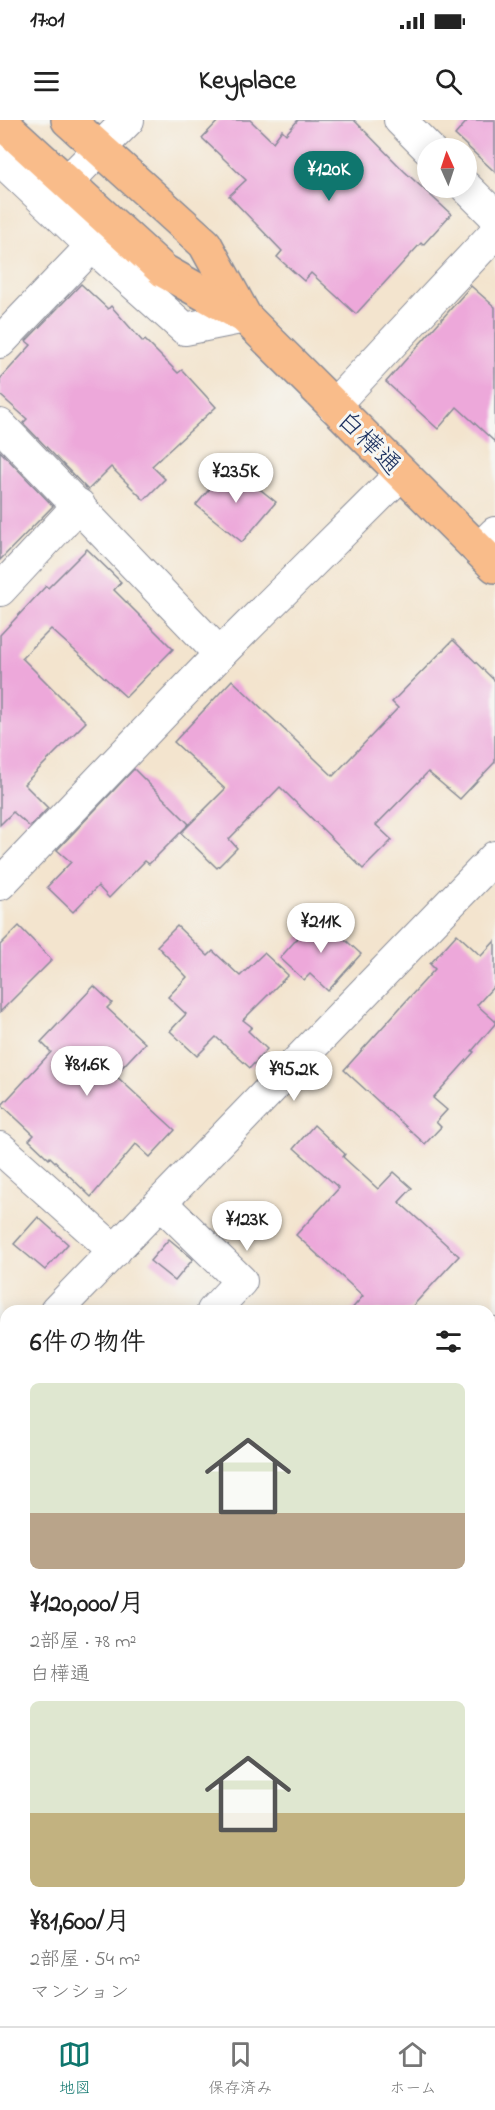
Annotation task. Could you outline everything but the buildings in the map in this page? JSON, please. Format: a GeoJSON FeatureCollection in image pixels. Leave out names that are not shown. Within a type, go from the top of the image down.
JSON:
{"type":"FeatureCollection","features":[{"type":"Feature","properties":{"kind":"main road","name":"白樺通"},"geometry":{"type":"LineString","coordinates":[[68,120],[205,244],[245,318]]}},
{"type":"Feature","properties":{"kind":"main road","name":"白樺通"},"geometry":{"type":"LineString","coordinates":[[0,121],[164,271],[245,318],[402,473],[489,550]]}},
{"type":"Feature","properties":{"kind":"street"},"geometry":{"type":"LineString","coordinates":[[67,182],[128,120]]}},
{"type":"Feature","properties":{"kind":"street"},"geometry":{"type":"LineString","coordinates":[[400,120],[418,138]]}},
{"type":"Feature","properties":{"kind":"street"},"geometry":{"type":"LineString","coordinates":[[0,159],[184,329],[245,318]]}},
{"type":"Feature","properties":{"kind":"street"},"geometry":{"type":"LineString","coordinates":[[476,198],[495,216]]}},
{"type":"Feature","properties":{"kind":"street"},"geometry":{"type":"LineString","coordinates":[[333,406],[495,233]]}},
{"type":"Feature","properties":{"kind":"street"},"geometry":{"type":"LineString","coordinates":[[0,342],[92,246]]}},
{"type":"Feature","properties":{"kind":"street"},"geometry":{"type":"LineString","coordinates":[[0,425],[220,654]]}},
{"type":"Feature","properties":{"kind":"street"},"geometry":{"type":"LineString","coordinates":[[0,884],[220,654],[402,473]]}},
{"type":"Feature","properties":{"kind":"street"},"geometry":{"type":"LineString","coordinates":[[0,590],[79,505]]}},
{"type":"Feature","properties":{"kind":"street"},"geometry":{"type":"LineString","coordinates":[[62,1305],[495,857]]}},
{"type":"Feature","properties":{"kind":"street"},"geometry":{"type":"LineString","coordinates":[[0,1148],[115,1251]]}},
{"type":"Feature","properties":{"kind":"street"},"geometry":{"type":"LineString","coordinates":[[162,1204],[241,1281],[219,1305]]}}]}
